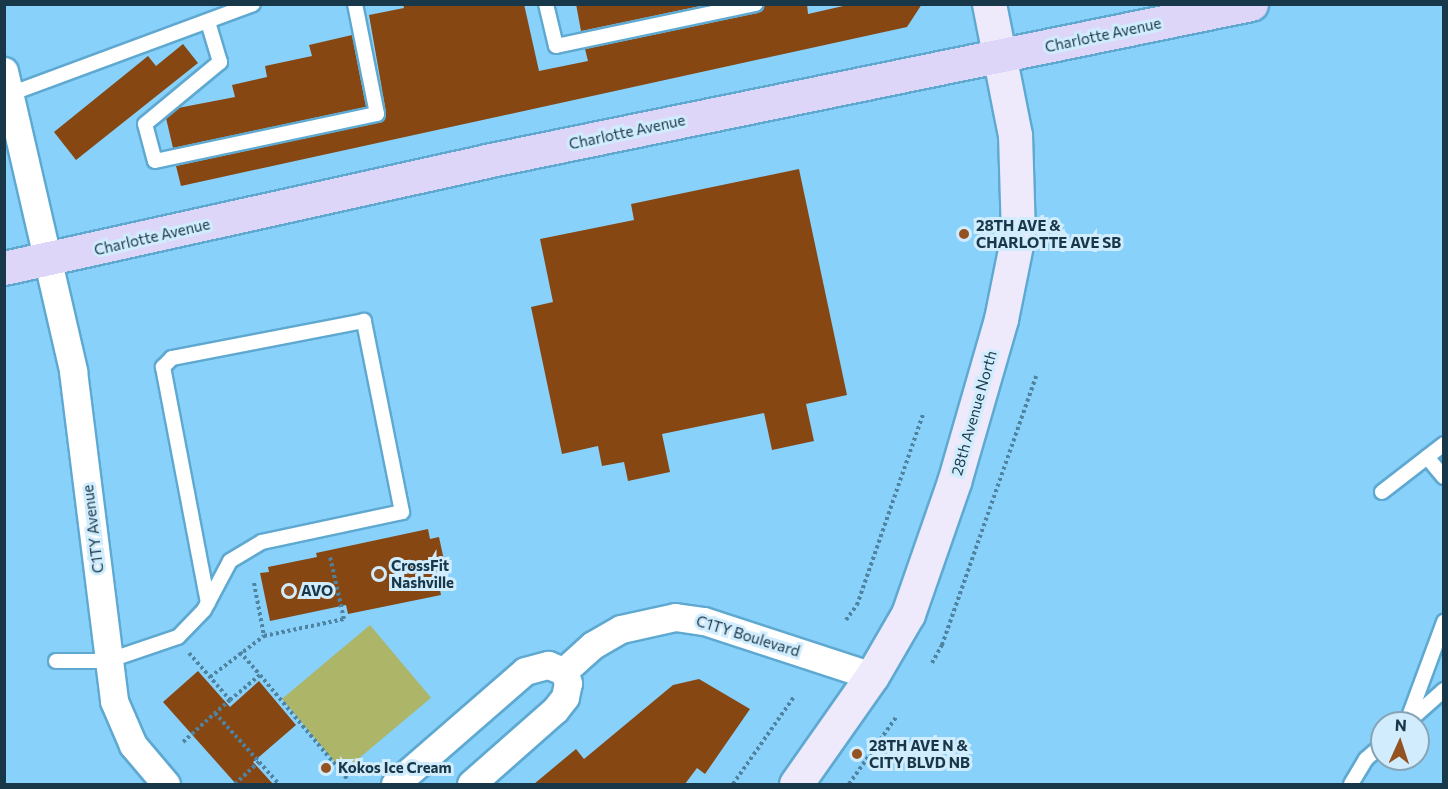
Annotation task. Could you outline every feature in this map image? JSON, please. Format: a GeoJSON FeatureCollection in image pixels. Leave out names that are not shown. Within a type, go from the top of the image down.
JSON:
{"type":"FeatureCollection","features":[{"type":"Feature","properties":{"kind":"main road","name":"28th Avenue North"},"geometry":{"type":"LineString","coordinates":[[796,784],[872,676],[908,614],[954,482],[1001,319],[1018,235],[1015,135],[1001,55],[989,4]]}},
{"type":"Feature","properties":{"kind":"main road","name":"Charlotte Avenue"},"geometry":{"type":"LineString","coordinates":[[8,272],[486,161],[1251,4]]}},
{"type":"Feature","properties":{"kind":"street","name":"C1TY Avenue"},"geometry":{"type":"LineString","coordinates":[[7,82],[73,371],[107,661],[118,717],[133,745],[166,784]]}},
{"type":"Feature","properties":{"kind":"street","name":"C1TY Boulevard"},"geometry":{"type":"LineString","coordinates":[[564,671],[593,645],[621,630],[675,617],[704,621],[872,676]]}},
{"type":"Feature","properties":{"kind":"street"},"geometry":{"type":"LineString","coordinates":[[395,784],[525,671],[548,665],[564,671],[568,683],[565,697],[555,710],[471,784]]}},
{"type":"Feature","properties":{"kind":"lane"},"geometry":{"type":"LineString","coordinates":[[7,82],[208,22],[253,4]]}},
{"type":"Feature","properties":{"kind":"lane"},"geometry":{"type":"LineString","coordinates":[[208,22],[220,62],[145,124],[154,161],[377,114],[355,4]]}},
{"type":"Feature","properties":{"kind":"lane"},"geometry":{"type":"LineString","coordinates":[[546,4],[556,46],[756,4]]}},
{"type":"Feature","properties":{"kind":"lane"},"geometry":{"type":"LineString","coordinates":[[56,661],[107,661],[178,637],[208,603],[230,561],[262,542],[402,512],[364,321],[172,358],[163,367],[208,603]]}},
{"type":"Feature","properties":{"kind":"lane"},"geometry":{"type":"LineString","coordinates":[[1382,492],[1443,444]]}},
{"type":"Feature","properties":{"kind":"lane"},"geometry":{"type":"LineString","coordinates":[[1427,457],[1443,477]]}},
{"type":"Feature","properties":{"kind":"lane"},"geometry":{"type":"LineString","coordinates":[[1411,711],[1443,622]]}},
{"type":"Feature","properties":{"kind":"lane"},"geometry":{"type":"LineString","coordinates":[[1420,711],[1443,690]]}},
{"type":"Feature","properties":{"kind":"lane"},"geometry":{"type":"LineString","coordinates":[[1351,784],[1370,756]]}},
{"type":"Feature","properties":{"kind":"path"},"geometry":{"type":"LineString","coordinates":[[932,663],[942,645],[1036,376]]}},
{"type":"Feature","properties":{"kind":"path"},"geometry":{"type":"LineString","coordinates":[[846,620],[857,605],[924,412]]}},
{"type":"Feature","properties":{"kind":"path"},"geometry":{"type":"LineString","coordinates":[[210,677],[264,636],[344,619],[330,557]]}},
{"type":"Feature","properties":{"kind":"path"},"geometry":{"type":"LineString","coordinates":[[254,583],[264,636]]}},
{"type":"Feature","properties":{"kind":"path"},"geometry":{"type":"LineString","coordinates":[[178,637],[230,700]]}},
{"type":"Feature","properties":{"kind":"path"},"geometry":{"type":"LineString","coordinates":[[240,652],[349,781]]}},
{"type":"Feature","properties":{"kind":"path"},"geometry":{"type":"LineString","coordinates":[[183,742],[260,675]]}},
{"type":"Feature","properties":{"kind":"path"},"geometry":{"type":"LineString","coordinates":[[733,784],[794,697]]}},
{"type":"Feature","properties":{"kind":"path"},"geometry":{"type":"LineString","coordinates":[[215,713],[279,784]]}},
{"type":"Feature","properties":{"kind":"path"},"geometry":{"type":"LineString","coordinates":[[849,784],[897,716]]}},
{"type":"Feature","properties":{"kind":"path"},"geometry":{"type":"LineString","coordinates":[[235,784],[259,762]]}},
{"type":"Feature","properties":{"kind":"green space"},"geometry":{"type":"Polygon","coordinates":[[[370,625],[431,698],[343,772],[282,699],[370,625]]]}},
{"type":"Feature","properties":{"kind":"building"},"geometry":{"type":"Polygon","coordinates":[[[403,4],[524,4],[539,71],[588,61],[585,49],[758,13],[765,4],[807,4],[808,14],[852,4],[922,4],[907,27],[181,186],[176,166],[383,121],[386,112],[369,15],[404,8],[403,4]]]}},
{"type":"Feature","properties":{"kind":"building"},"geometry":{"type":"Polygon","coordinates":[[[576,4],[710,4],[581,31],[576,4]]]}},
{"type":"Feature","properties":{"kind":"building"},"geometry":{"type":"Polygon","coordinates":[[[352,35],[366,107],[173,148],[166,118],[178,108],[235,97],[232,85],[267,77],[265,66],[312,56],[309,45],[352,35]]]}},
{"type":"Feature","properties":{"kind":"building"},"geometry":{"type":"Polygon","coordinates":[[[183,44],[198,63],[76,160],[54,132],[148,56],[156,66],[183,44]]]}},
{"type":"Feature","properties":{"kind":"building"},"geometry":{"type":"Polygon","coordinates":[[[799,169],[847,395],[806,404],[814,441],[772,450],[764,413],[662,434],[670,472],[628,481],[624,462],[602,466],[598,446],[562,454],[531,307],[553,302],[540,239],[634,220],[631,204],[799,169]]]}},
{"type":"Feature","properties":{"kind":"building"},"geometry":{"type":"Polygon","coordinates":[[[428,529],[430,539],[439,537],[449,583],[439,585],[441,595],[348,614],[346,605],[270,621],[260,573],[269,572],[268,567],[317,557],[316,553],[428,529]]]}},
{"type":"Feature","properties":{"kind":"building"},"geometry":{"type":"Polygon","coordinates":[[[198,671],[230,707],[259,681],[296,725],[253,762],[273,784],[236,784],[163,702],[198,671]]]}},
{"type":"Feature","properties":{"kind":"building"},"geometry":{"type":"Polygon","coordinates":[[[699,679],[750,709],[705,774],[697,768],[685,784],[534,784],[576,749],[584,759],[673,685],[699,679]]]}},
{"type":"Feature","properties":{"kind":"place","name":"28TH AVE & CHARLOTTE AVE SB"},"geometry":{"type":"Point","coordinates":[964,234]}},
{"type":"Feature","properties":{"kind":"place","name":"CrossFit Nashville"},"geometry":{"type":"Point","coordinates":[379,574]}},
{"type":"Feature","properties":{"kind":"place","name":"AVO"},"geometry":{"type":"Point","coordinates":[289,591]}},
{"type":"Feature","properties":{"kind":"place","name":"28TH AVE N & CITY BLVD NB"},"geometry":{"type":"Point","coordinates":[857,754]}},
{"type":"Feature","properties":{"kind":"place","name":"Kokos Ice Cream"},"geometry":{"type":"Point","coordinates":[326,768]}}]}
